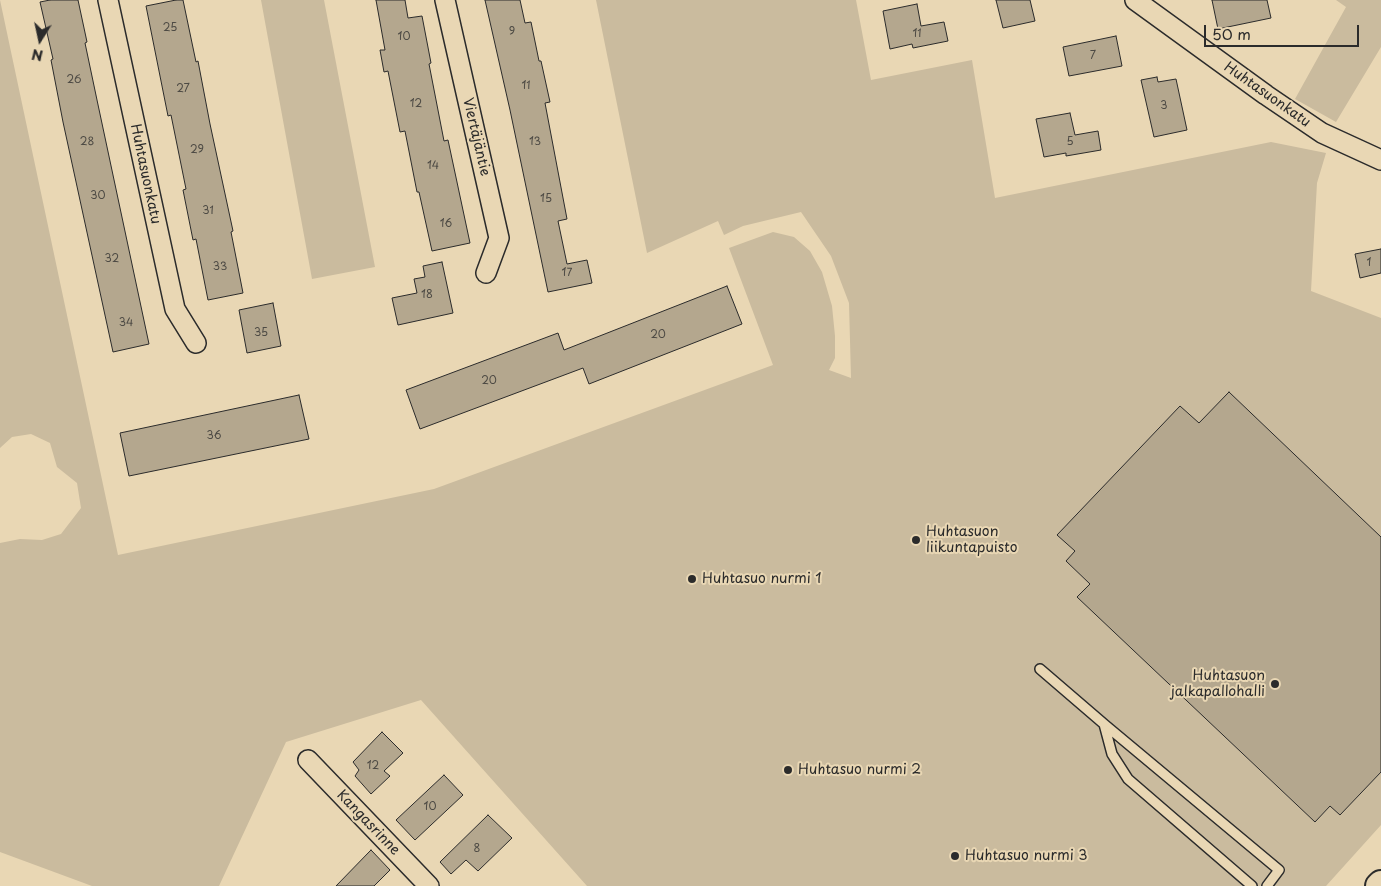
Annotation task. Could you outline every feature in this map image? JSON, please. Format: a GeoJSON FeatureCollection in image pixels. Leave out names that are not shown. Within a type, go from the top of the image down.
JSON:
{"type":"FeatureCollection","features":[{"type":"Feature","properties":{"kind":"street","name":"Huhtasuonkatu"},"geometry":{"type":"LineString","coordinates":[[108,0],[175,309],[196,343]]}},
{"type":"Feature","properties":{"kind":"street","name":"Viertäjäntie"},"geometry":{"type":"LineString","coordinates":[[445,0],[499,238],[486,273]]}},
{"type":"Feature","properties":{"kind":"street","name":"Huhtasuonkatu"},"geometry":{"type":"LineString","coordinates":[[1135,0],[1266,96],[1322,133],[1381,160]]}},
{"type":"Feature","properties":{"kind":"street","name":"Kangasrinne"},"geometry":{"type":"LineString","coordinates":[[308,760],[428,886]]}},
{"type":"Feature","properties":{"kind":"lane"},"geometry":{"type":"LineString","coordinates":[[1040,669],[1279,870],[1268,886]]}},
{"type":"Feature","properties":{"kind":"lane"},"geometry":{"type":"LineString","coordinates":[[1104,724],[1112,754],[1128,779],[1252,886]]}},
{"type":"Feature","properties":{"kind":"shaded area","name":"Huhtasuon liikuntapuisto"},"geometry":{"type":"Polygon","coordinates":[[[0,0],[118,555],[434,489],[773,365],[729,248],[773,232],[794,237],[810,251],[822,272],[832,306],[835,336],[835,358],[829,370],[851,378],[849,303],[831,256],[801,212],[743,226],[724,235],[718,221],[647,253],[596,0],[856,0],[871,80],[972,60],[995,198],[1271,142],[1326,153],[1317,183],[1311,291],[1381,318],[1381,825],[1326,886],[587,886],[421,700],[286,742],[219,886],[92,886],[0,852],[0,543],[20,539],[42,540],[61,534],[81,508],[77,483],[57,467],[50,443],[31,434],[12,437],[0,448],[0,0]]]}},
{"type":"Feature","properties":{"kind":"shaded area"},"geometry":{"type":"Polygon","coordinates":[[[261,0],[324,0],[375,267],[312,279],[261,0]]]}},
{"type":"Feature","properties":{"kind":"shaded area"},"geometry":{"type":"Polygon","coordinates":[[[1336,0],[1381,0],[1381,47],[1336,122],[1295,99],[1346,7],[1336,0]]]}},
{"type":"Feature","properties":{"kind":"building"},"geometry":{"type":"Polygon","coordinates":[[[78,0],[87,42],[85,43],[149,344],[113,352],[63,122],[51,60],[53,59],[40,2],[78,0]]]}},
{"type":"Feature","properties":{"kind":"building"},"geometry":{"type":"Polygon","coordinates":[[[183,0],[196,62],[198,61],[233,231],[231,232],[243,293],[208,300],[196,239],[193,240],[183,190],[186,189],[171,115],[168,116],[146,6],[183,0]]]}},
{"type":"Feature","properties":{"kind":"building"},"geometry":{"type":"Polygon","coordinates":[[[376,0],[405,0],[408,18],[422,16],[444,141],[448,140],[470,243],[432,251],[419,192],[417,192],[405,131],[400,132],[388,71],[384,72],[380,50],[385,50],[376,0]]]}},
{"type":"Feature","properties":{"kind":"building"},"geometry":{"type":"Polygon","coordinates":[[[485,0],[520,0],[525,23],[531,22],[550,102],[545,103],[567,219],[558,221],[567,264],[587,260],[592,283],[548,292],[485,0]]]}},
{"type":"Feature","properties":{"kind":"building"},"geometry":{"type":"Polygon","coordinates":[[[996,0],[1030,0],[1035,21],[1003,28],[996,0]]]}},
{"type":"Feature","properties":{"kind":"building"},"geometry":{"type":"Polygon","coordinates":[[[1212,0],[1267,0],[1271,18],[1218,29],[1212,0]]]}},
{"type":"Feature","properties":{"kind":"building"},"geometry":{"type":"Polygon","coordinates":[[[917,4],[921,26],[944,22],[948,41],[913,48],[912,44],[890,49],[883,11],[917,4]]]}},
{"type":"Feature","properties":{"kind":"building"},"geometry":{"type":"Polygon","coordinates":[[[1116,36],[1122,66],[1069,76],[1063,47],[1116,36]]]}},
{"type":"Feature","properties":{"kind":"building"},"geometry":{"type":"Polygon","coordinates":[[[1157,77],[1158,82],[1176,79],[1187,130],[1154,137],[1141,80],[1157,77]]]}},
{"type":"Feature","properties":{"kind":"building"},"geometry":{"type":"Polygon","coordinates":[[[1070,113],[1075,135],[1098,131],[1101,150],[1066,156],[1066,153],[1044,157],[1036,119],[1070,113]]]}},
{"type":"Feature","properties":{"kind":"building"},"geometry":{"type":"Polygon","coordinates":[[[1381,249],[1381,273],[1360,278],[1355,254],[1381,249]]]}},
{"type":"Feature","properties":{"kind":"building"},"geometry":{"type":"Polygon","coordinates":[[[442,262],[453,313],[398,325],[392,298],[417,293],[414,279],[425,277],[423,266],[442,262]]]}},
{"type":"Feature","properties":{"kind":"building"},"geometry":{"type":"Polygon","coordinates":[[[727,286],[742,324],[589,384],[583,368],[420,429],[406,390],[558,333],[564,350],[727,286]]]}},
{"type":"Feature","properties":{"kind":"building"},"geometry":{"type":"Polygon","coordinates":[[[273,303],[281,346],[247,353],[239,310],[273,303]]]}},
{"type":"Feature","properties":{"kind":"building","name":"Huhtasuon jalkapallohalli"},"geometry":{"type":"Polygon","coordinates":[[[1229,392],[1381,537],[1381,772],[1340,815],[1330,806],[1315,822],[1077,597],[1090,584],[1066,561],[1075,551],[1057,535],[1180,406],[1199,423],[1229,392]]]}},
{"type":"Feature","properties":{"kind":"building"},"geometry":{"type":"Polygon","coordinates":[[[299,395],[309,439],[129,476],[120,433],[299,395]]]}},
{"type":"Feature","properties":{"kind":"building"},"geometry":{"type":"Polygon","coordinates":[[[382,732],[403,753],[384,771],[390,776],[371,794],[355,776],[359,770],[353,762],[382,732]]]}},
{"type":"Feature","properties":{"kind":"building"},"geometry":{"type":"Polygon","coordinates":[[[444,775],[463,795],[415,840],[396,820],[444,775]]]}},
{"type":"Feature","properties":{"kind":"building"},"geometry":{"type":"Polygon","coordinates":[[[488,815],[512,838],[478,871],[466,860],[451,874],[440,862],[488,815]]]}},
{"type":"Feature","properties":{"kind":"building"},"geometry":{"type":"Polygon","coordinates":[[[371,850],[390,870],[374,886],[336,886],[371,850]]]}},
{"type":"Feature","properties":{"kind":"place","name":"Huhtasuon liikuntapuisto"},"geometry":{"type":"Point","coordinates":[916,540]}},
{"type":"Feature","properties":{"kind":"place","name":"Huhtasuo nurmi 1"},"geometry":{"type":"Point","coordinates":[692,579]}},
{"type":"Feature","properties":{"kind":"place","name":"Huhtasuon jalkapallohalli"},"geometry":{"type":"Point","coordinates":[1275,684]}},
{"type":"Feature","properties":{"kind":"place","name":"Huhtasuo nurmi 2"},"geometry":{"type":"Point","coordinates":[788,770]}},
{"type":"Feature","properties":{"kind":"place","name":"Huhtasuo nurmi 3"},"geometry":{"type":"Point","coordinates":[955,856]}}]}
